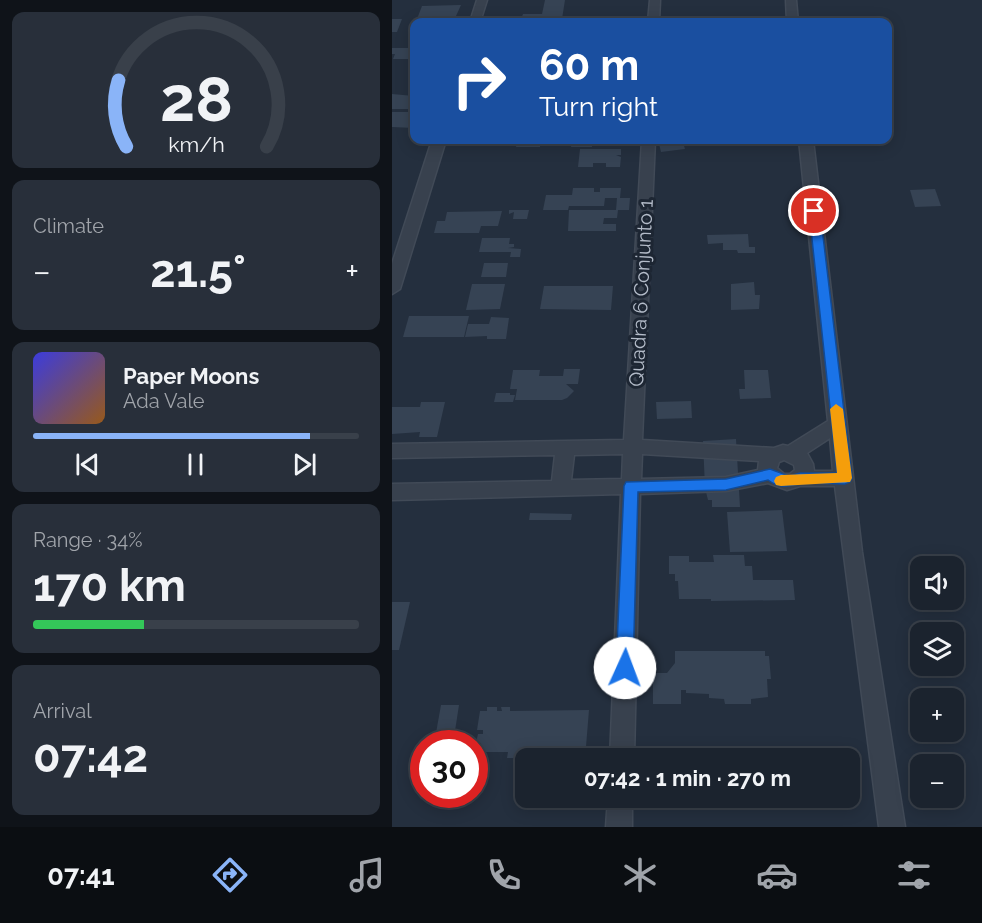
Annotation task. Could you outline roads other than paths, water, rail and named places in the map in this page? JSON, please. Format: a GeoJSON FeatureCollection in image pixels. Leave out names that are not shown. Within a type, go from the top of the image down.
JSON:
{"type":"FeatureCollection","features":[{"type":"Feature","properties":{"kind":"street"},"geometry":{"type":"LineString","coordinates":[[476,18],[482,0]]}},
{"type":"Feature","properties":{"kind":"street"},"geometry":{"type":"LineString","coordinates":[[654,18],[655,0]]}},
{"type":"Feature","properties":{"kind":"street"},"geometry":{"type":"LineString","coordinates":[[791,0],[793,18]]}},
{"type":"Feature","properties":{"kind":"street"},"geometry":{"type":"LineString","coordinates":[[392,290],[438,144]]}},
{"type":"Feature","properties":{"kind":"street","name":"Quadra 6 Conjunto 1"},"geometry":{"type":"LineString","coordinates":[[622,748],[631,486],[648,144]]}},
{"type":"Feature","properties":{"kind":"street"},"geometry":{"type":"LineString","coordinates":[[806,144],[852,552],[892,827]]}},
{"type":"Feature","properties":{"kind":"street"},"geometry":{"type":"LineString","coordinates":[[838,424],[768,460],[767,467],[770,474],[779,480],[790,482],[800,478],[845,478]]}},
{"type":"Feature","properties":{"kind":"street"},"geometry":{"type":"LineString","coordinates":[[392,451],[634,447],[783,454],[800,458],[805,465],[805,472],[800,478]]}},
{"type":"Feature","properties":{"kind":"street"},"geometry":{"type":"LineString","coordinates":[[561,487],[565,448]]}},
{"type":"Feature","properties":{"kind":"street"},"geometry":{"type":"LineString","coordinates":[[392,492],[726,484],[770,474]]}},
{"type":"Feature","properties":{"kind":"street"},"geometry":{"type":"LineString","coordinates":[[619,827],[620,808]]}}]}
